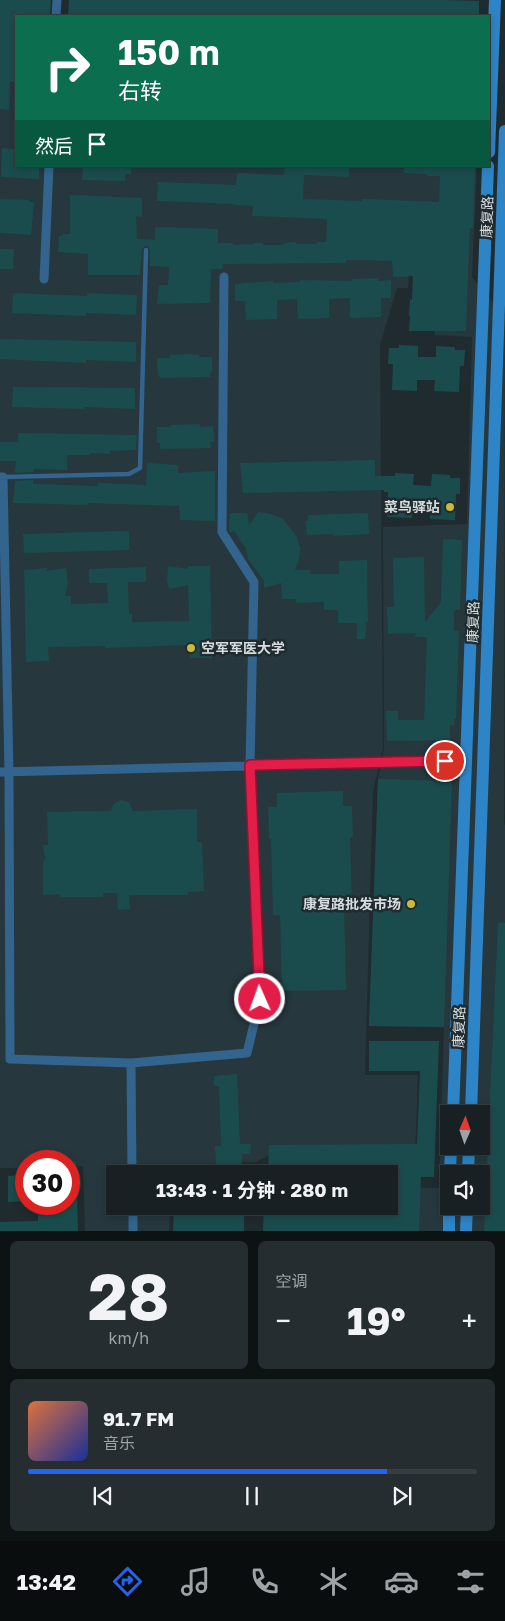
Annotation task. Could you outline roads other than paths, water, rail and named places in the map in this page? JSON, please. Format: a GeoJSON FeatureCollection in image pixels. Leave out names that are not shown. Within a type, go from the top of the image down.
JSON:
{"type":"FeatureCollection","features":[{"type":"Feature","properties":{"kind":"main road"},"geometry":{"type":"LineString","coordinates":[[490,127],[495,0]]}},
{"type":"Feature","properties":{"kind":"main road","name":"康复路"},"geometry":{"type":"LineString","coordinates":[[471,1105],[505,132]]}},
{"type":"Feature","properties":{"kind":"main road","name":"康复路"},"geometry":{"type":"LineString","coordinates":[[452,1105],[488,167]]}},
{"type":"Feature","properties":{"kind":"main road"},"geometry":{"type":"LineString","coordinates":[[449,1215],[449,1231]]}},
{"type":"Feature","properties":{"kind":"main road"},"geometry":{"type":"LineString","coordinates":[[466,1231],[467,1215]]}},
{"type":"Feature","properties":{"kind":"street"},"geometry":{"type":"LineString","coordinates":[[56,15],[57,0]]}},
{"type":"Feature","properties":{"kind":"street"},"geometry":{"type":"LineString","coordinates":[[44,279],[49,167]]}},
{"type":"Feature","properties":{"kind":"street"},"geometry":{"type":"LineString","coordinates":[[1,477],[4,772],[10,1060],[131,1063],[247,1053],[260,999],[250,765],[254,582],[222,532],[224,277]]}},
{"type":"Feature","properties":{"kind":"street"},"geometry":{"type":"LineString","coordinates":[[4,772],[445,761]]}},
{"type":"Feature","properties":{"kind":"street"},"geometry":{"type":"LineString","coordinates":[[131,1063],[132,1165]]}},
{"type":"Feature","properties":{"kind":"street"},"geometry":{"type":"LineString","coordinates":[[133,1215],[133,1231]]}},
{"type":"Feature","properties":{"kind":"lane"},"geometry":{"type":"LineString","coordinates":[[1,477],[129,474],[140,468],[146,250]]}},
{"type":"Feature","properties":{"kind":"place","name":"菜鸟驿站"},"geometry":{"type":"Point","coordinates":[450,507]}},
{"type":"Feature","properties":{"kind":"place","name":"空军军医大学"},"geometry":{"type":"Point","coordinates":[191,648]}},
{"type":"Feature","properties":{"kind":"place","name":"康复路批发市场"},"geometry":{"type":"Point","coordinates":[411,904]}}]}
